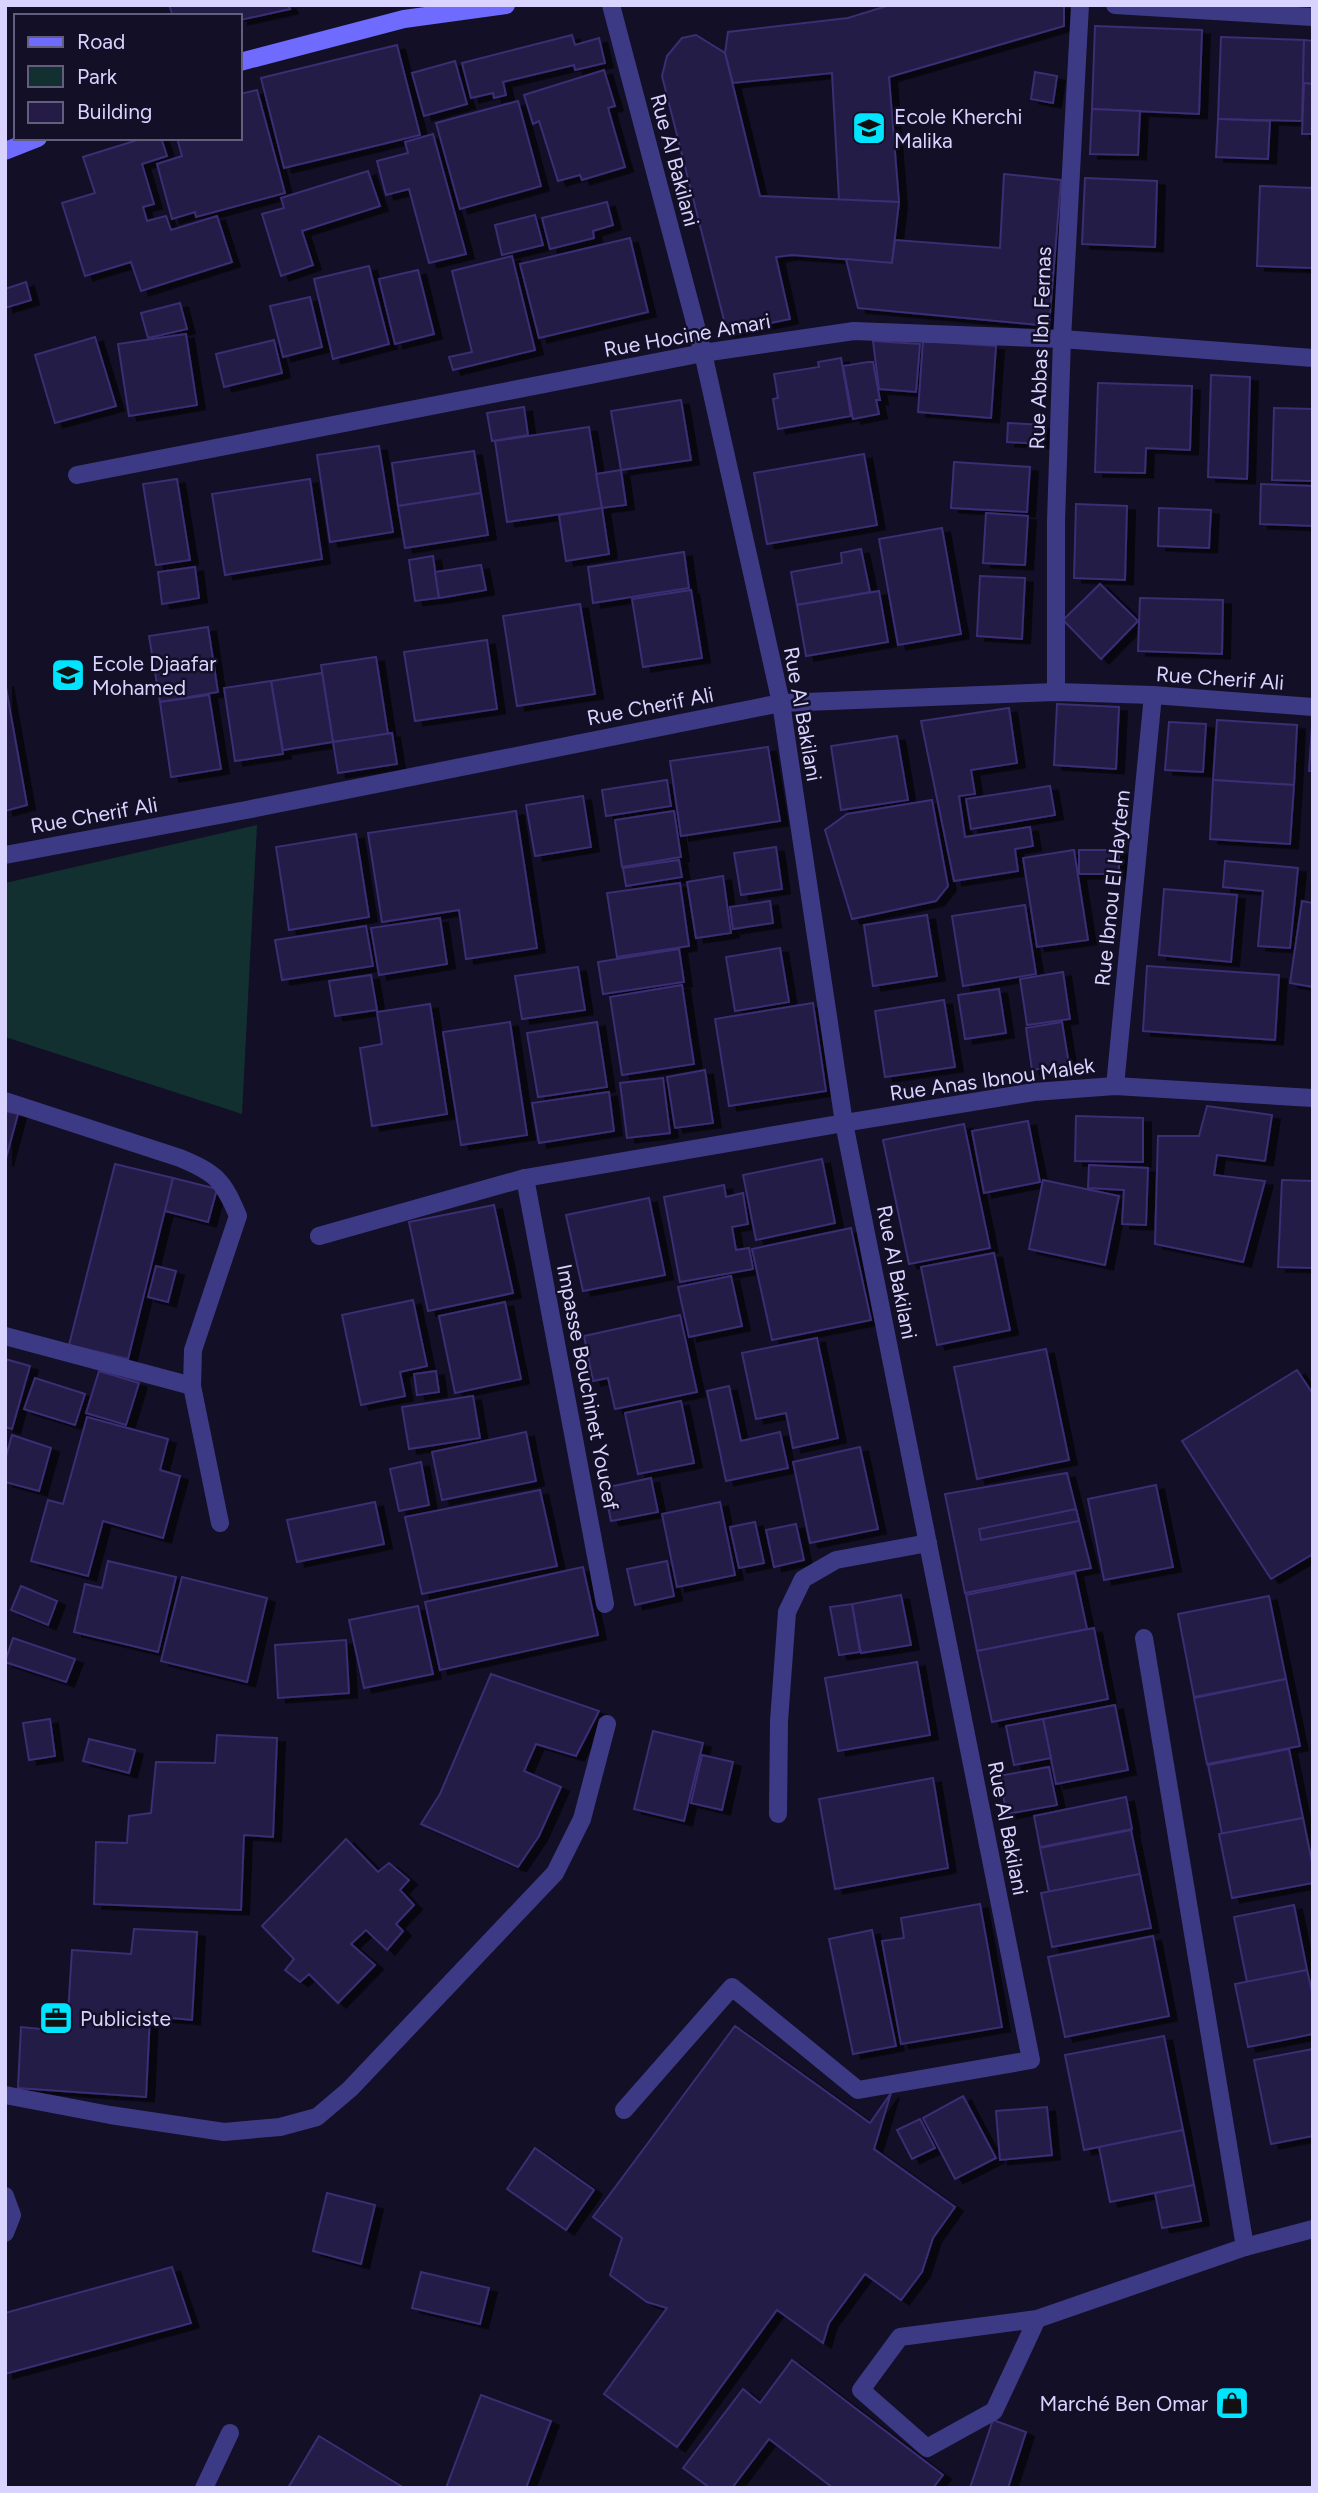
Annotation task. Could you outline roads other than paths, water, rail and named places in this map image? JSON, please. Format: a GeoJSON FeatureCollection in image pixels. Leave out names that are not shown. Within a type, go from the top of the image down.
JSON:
{"type":"FeatureCollection","features":[{"type":"Feature","properties":{"kind":"main road"},"geometry":{"type":"LineString","coordinates":[[242,61],[402,12],[506,5]]}},
{"type":"Feature","properties":{"kind":"main road"},"geometry":{"type":"LineString","coordinates":[[5,151],[33,140]]}},
{"type":"Feature","properties":{"kind":"street","name":"Rue Al Bakilani"},"geometry":{"type":"LineString","coordinates":[[611,5],[703,353],[781,703],[844,1123],[1031,2060],[859,2090],[732,1987],[624,2110]]}},
{"type":"Feature","properties":{"kind":"street","name":"Rue Abbas Ibn Fernas"},"geometry":{"type":"LineString","coordinates":[[1056,692],[1056,521],[1062,339],[1080,5]]}},
{"type":"Feature","properties":{"kind":"street"},"geometry":{"type":"LineString","coordinates":[[1115,5],[1313,18]]}},
{"type":"Feature","properties":{"kind":"street","name":"Rue Hocine Amari"},"geometry":{"type":"LineString","coordinates":[[78,475],[703,353],[854,331],[1062,339],[1313,358]]}},
{"type":"Feature","properties":{"kind":"street","name":"Rue Cherif Ali"},"geometry":{"type":"LineString","coordinates":[[5,855],[246,810],[781,703],[1056,692],[1153,695],[1313,707]]}},
{"type":"Feature","properties":{"kind":"street","name":"Rue Ibnou El Haytem"},"geometry":{"type":"LineString","coordinates":[[1115,1086],[1153,695]]}},
{"type":"Feature","properties":{"kind":"street","name":"Rue Anas Ibnou Malek"},"geometry":{"type":"LineString","coordinates":[[319,1236],[525,1178],[1034,1092],[1115,1086],[1313,1098]]}},
{"type":"Feature","properties":{"kind":"street"},"geometry":{"type":"LineString","coordinates":[[5,1101],[189,1162],[208,1170],[228,1191],[238,1216],[193,1350],[192,1386],[220,1523]]}},
{"type":"Feature","properties":{"kind":"street","name":"Impasse Bouchinet Youcef"},"geometry":{"type":"LineString","coordinates":[[525,1178],[605,1604]]}},
{"type":"Feature","properties":{"kind":"street"},"geometry":{"type":"LineString","coordinates":[[5,1336],[192,1386]]}},
{"type":"Feature","properties":{"kind":"street"},"geometry":{"type":"LineString","coordinates":[[778,1814],[779,1721],[787,1612],[803,1579],[836,1560],[928,1543]]}},
{"type":"Feature","properties":{"kind":"street"},"geometry":{"type":"LineString","coordinates":[[1144,1638],[1245,2248]]}},
{"type":"Feature","properties":{"kind":"street"},"geometry":{"type":"LineString","coordinates":[[5,2095],[224,2132],[280,2127],[317,2118],[350,2089],[555,1872],[582,1819],[607,1724]]}},
{"type":"Feature","properties":{"kind":"street"},"geometry":{"type":"LineString","coordinates":[[5,2196],[12,2215],[5,2233]]}},
{"type":"Feature","properties":{"kind":"street"},"geometry":{"type":"LineString","coordinates":[[1037,2319],[994,2411],[927,2448],[861,2390],[900,2337],[1037,2319],[1245,2248],[1313,2229]]}},
{"type":"Feature","properties":{"kind":"street"},"geometry":{"type":"LineString","coordinates":[[204,2488],[230,2433]]}},
{"type":"Feature","properties":{"kind":"place","name":"Ecole Kherchi Malika"},"geometry":{"type":"Point","coordinates":[869,128]}},
{"type":"Feature","properties":{"kind":"place","name":"Ecole Djaafar Mohamed"},"geometry":{"type":"Point","coordinates":[68,675]}},
{"type":"Feature","properties":{"kind":"place","name":"Publiciste"},"geometry":{"type":"Point","coordinates":[56,2018]}},
{"type":"Feature","properties":{"kind":"place","name":"Marché Ben Omar"},"geometry":{"type":"Point","coordinates":[1232,2403]}}]}
